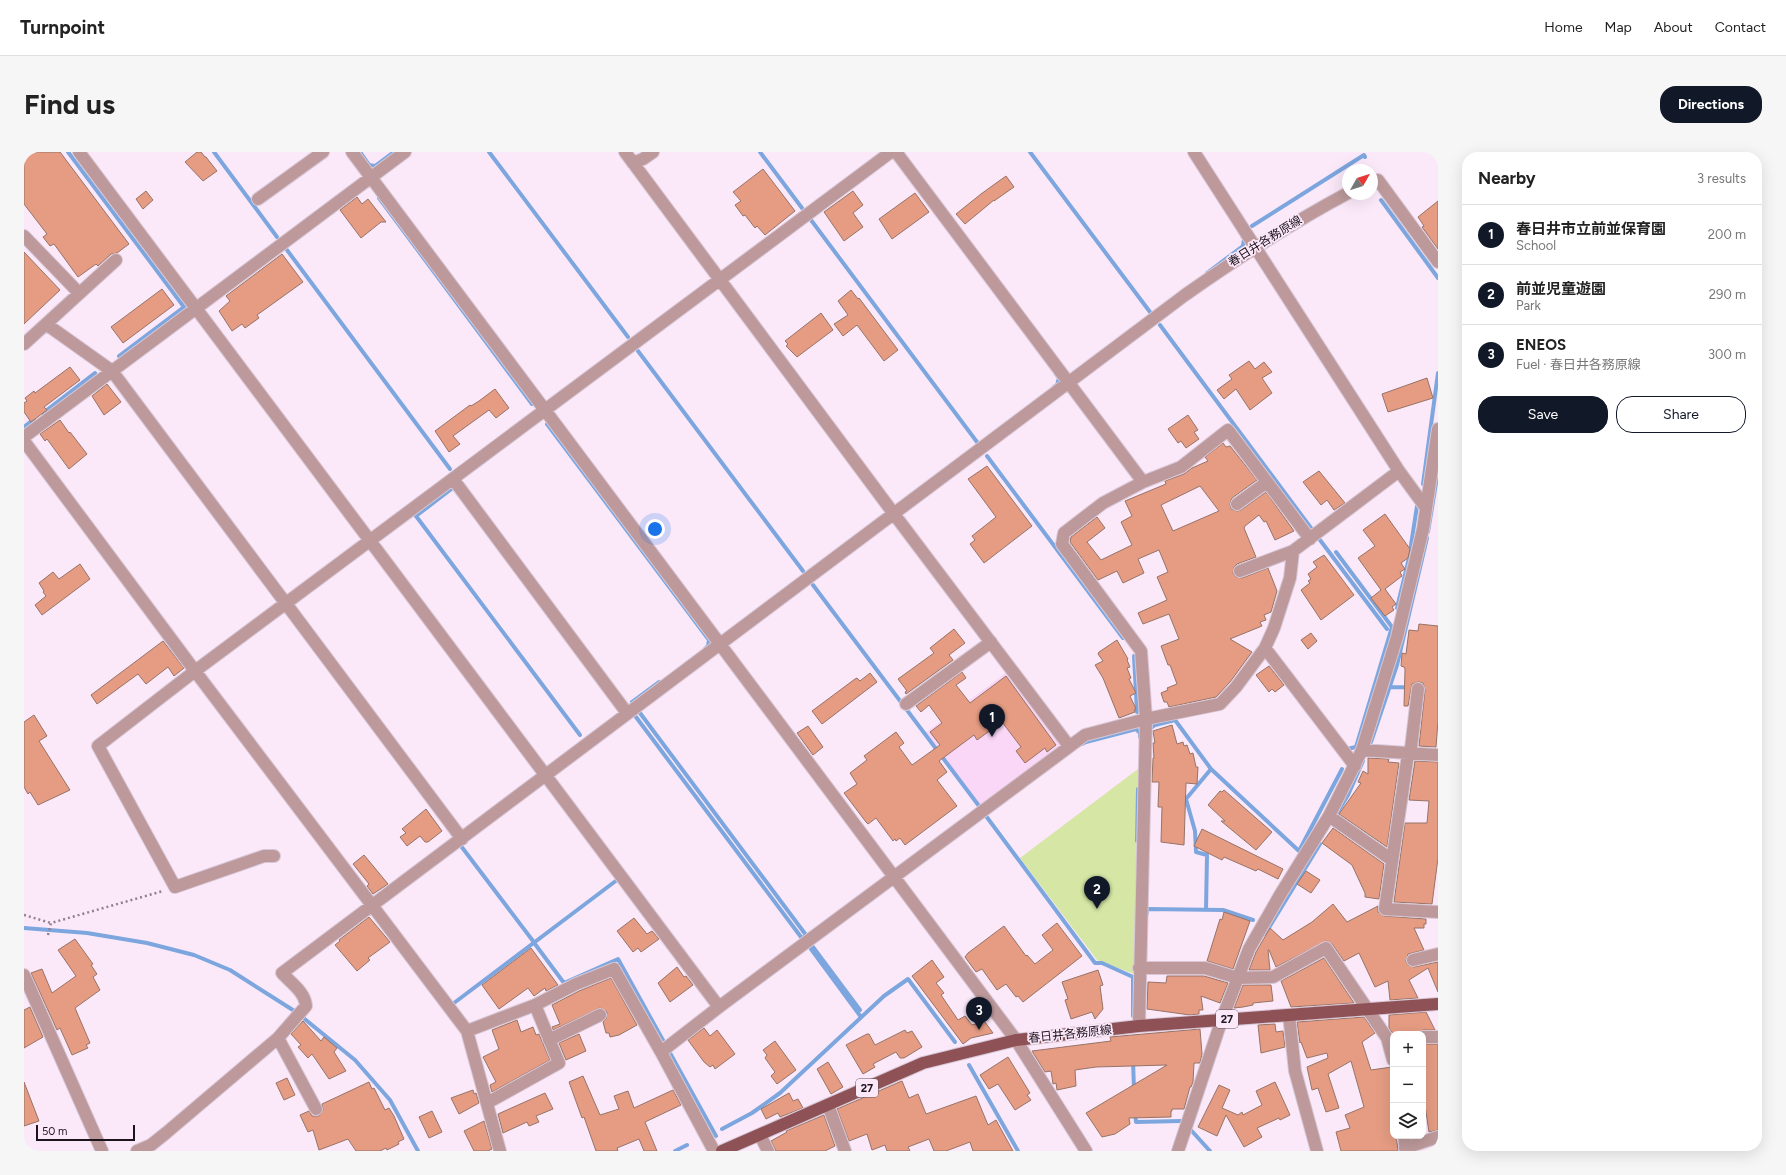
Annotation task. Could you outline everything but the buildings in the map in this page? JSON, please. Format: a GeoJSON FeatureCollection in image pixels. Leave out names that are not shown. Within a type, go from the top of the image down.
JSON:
{"type":"FeatureCollection","features":[{"type":"Feature","properties":{"kind":"main road","name":"春日井各務原線"},"geometry":{"type":"LineString","coordinates":[[722,1151],[923,1063],[1016,1040],[1139,1026],[1438,1004]]}},
{"type":"Feature","properties":{"kind":"street"},"geometry":{"type":"LineString","coordinates":[[79,152],[719,1007]]}},
{"type":"Feature","properties":{"kind":"street"},"geometry":{"type":"LineString","coordinates":[[258,199],[323,152]]}},
{"type":"Feature","properties":{"kind":"street"},"geometry":{"type":"LineString","coordinates":[[352,152],[1016,1040],[1086,1151]]}},
{"type":"Feature","properties":{"kind":"street"},"geometry":{"type":"LineString","coordinates":[[24,437],[405,152]]}},
{"type":"Feature","properties":{"kind":"street"},"geometry":{"type":"LineString","coordinates":[[625,152],[894,514],[1069,746]]}},
{"type":"Feature","properties":{"kind":"street"},"geometry":{"type":"LineString","coordinates":[[633,163],[643,159],[653,152]]}},
{"type":"Feature","properties":{"kind":"street"},"geometry":{"type":"LineString","coordinates":[[274,856],[264,856],[175,887],[98,746],[195,671],[891,152]]}},
{"type":"Feature","properties":{"kind":"street"},"geometry":{"type":"LineString","coordinates":[[896,152],[1143,482]]}},
{"type":"Feature","properties":{"kind":"street"},"geometry":{"type":"LineString","coordinates":[[1194,152],[1399,470],[1426,508]]}},
{"type":"Feature","properties":{"kind":"street"},"geometry":{"type":"LineString","coordinates":[[1378,185],[1438,262]]}},
{"type":"Feature","properties":{"kind":"street","name":"春日井各務原線"},"geometry":{"type":"LineString","coordinates":[[278,1038],[306,1006],[306,999],[302,993],[282,973],[1185,295],[1255,246],[1308,214],[1342,196]]}},
{"type":"Feature","properties":{"kind":"street"},"geometry":{"type":"LineString","coordinates":[[24,236],[79,293]]}},
{"type":"Feature","properties":{"kind":"street"},"geometry":{"type":"LineString","coordinates":[[24,344],[116,260]]}},
{"type":"Feature","properties":{"kind":"street"},"geometry":{"type":"LineString","coordinates":[[46,324],[112,371],[462,839]]}},
{"type":"Feature","properties":{"kind":"street"},"geometry":{"type":"LineString","coordinates":[[1139,1026],[1146,719],[1141,651],[1062,544],[1064,532],[1102,503],[1143,482],[1182,467],[1228,430],[1310,539]]}},
{"type":"Feature","properties":{"kind":"street"},"geometry":{"type":"LineString","coordinates":[[1178,1151],[1222,1019],[1249,949],[1280,895],[1329,816],[1362,750],[1397,637],[1423,529],[1437,438]]}},
{"type":"Feature","properties":{"kind":"street"},"geometry":{"type":"LineString","coordinates":[[24,441],[195,671],[467,1031],[500,1151]]}},
{"type":"Feature","properties":{"kind":"street"},"geometry":{"type":"LineString","coordinates":[[1240,571],[1293,551],[1399,470]]}},
{"type":"Feature","properties":{"kind":"street"},"geometry":{"type":"LineString","coordinates":[[453,479],[627,713]]}},
{"type":"Feature","properties":{"kind":"street"},"geometry":{"type":"LineString","coordinates":[[1237,504],[1267,482]]}},
{"type":"Feature","properties":{"kind":"street"},"geometry":{"type":"LineString","coordinates":[[661,1052],[719,1007],[1085,735],[1146,719],[1220,704],[1236,687],[1265,648],[1274,628],[1290,578],[1293,551]]}},
{"type":"Feature","properties":{"kind":"street"},"geometry":{"type":"LineString","coordinates":[[906,704],[990,642]]}},
{"type":"Feature","properties":{"kind":"street"},"geometry":{"type":"LineString","coordinates":[[1265,648],[1355,766]]}},
{"type":"Feature","properties":{"kind":"street"},"geometry":{"type":"LineString","coordinates":[[1418,689],[1412,748],[1408,754],[1384,909],[1438,912]]}},
{"type":"Feature","properties":{"kind":"street"},"geometry":{"type":"LineString","coordinates":[[1362,750],[1438,755]]}},
{"type":"Feature","properties":{"kind":"street"},"geometry":{"type":"LineString","coordinates":[[1329,816],[1392,860]]}},
{"type":"Feature","properties":{"kind":"street"},"geometry":{"type":"LineString","coordinates":[[1140,968],[1205,968],[1238,978],[1273,977],[1326,948],[1366,1009],[1390,1038]]}},
{"type":"Feature","properties":{"kind":"street"},"geometry":{"type":"LineString","coordinates":[[1413,960],[1438,954]]}},
{"type":"Feature","properties":{"kind":"street"},"geometry":{"type":"LineString","coordinates":[[467,1031],[535,1005],[576,984],[614,968],[714,1151]]}},
{"type":"Feature","properties":{"kind":"street"},"geometry":{"type":"LineString","coordinates":[[24,975],[102,1151]]}},
{"type":"Feature","properties":{"kind":"street"},"geometry":{"type":"LineString","coordinates":[[487,1103],[558,1062],[535,1005]]}},
{"type":"Feature","properties":{"kind":"street"},"geometry":{"type":"LineString","coordinates":[[549,1040],[600,1015]]}},
{"type":"Feature","properties":{"kind":"street"},"geometry":{"type":"LineString","coordinates":[[1289,1015],[1295,1071],[1317,1151]]}},
{"type":"Feature","properties":{"kind":"street"},"geometry":{"type":"LineString","coordinates":[[1426,1037],[1438,1037]]}},
{"type":"Feature","properties":{"kind":"street"},"geometry":{"type":"LineString","coordinates":[[137,1151],[151,1145],[166,1133],[278,1038],[316,1109]]}},
{"type":"Feature","properties":{"kind":"street"},"geometry":{"type":"LineString","coordinates":[[828,1105],[845,1151]]}},
{"type":"Feature","properties":{"kind":"street"},"geometry":{"type":"LineString","coordinates":[[760,1135],[768,1151]]}},
{"type":"Feature","properties":{"kind":"street"},"geometry":{"type":"LineString","coordinates":[[1405,1145],[1438,1137]]}},
{"type":"Feature","properties":{"kind":"path"},"geometry":{"type":"LineString","coordinates":[[24,915],[52,923],[175,887]]}},
{"type":"Feature","properties":{"kind":"path"},"geometry":{"type":"LineString","coordinates":[[48,936],[52,923]]}},
{"type":"Feature","properties":{"kind":"shaded area"},"geometry":{"type":"Polygon","coordinates":[[[1007,672],[1059,740],[1059,746],[980,806],[925,733],[1007,672]]]}},
{"type":"Feature","properties":{"kind":"green space"},"geometry":{"type":"Polygon","coordinates":[[[1138,769],[1134,974],[1097,960],[1020,858],[1138,769]]]}},
{"type":"Feature","properties":{"kind":"waterway"},"geometry":{"type":"LineString","coordinates":[[68,152],[184,307],[119,356]]}},
{"type":"Feature","properties":{"kind":"waterway"},"geometry":{"type":"LineString","coordinates":[[214,152],[277,237]]}},
{"type":"Feature","properties":{"kind":"waterway"},"geometry":{"type":"LineString","coordinates":[[360,152],[369,165],[375,166],[394,152]]}},
{"type":"Feature","properties":{"kind":"waterway"},"geometry":{"type":"LineString","coordinates":[[489,152],[628,337]]}},
{"type":"Feature","properties":{"kind":"waterway"},"geometry":{"type":"LineString","coordinates":[[760,152],[802,208]]}},
{"type":"Feature","properties":{"kind":"waterway"},"geometry":{"type":"LineString","coordinates":[[1030,152],[1150,312]]}},
{"type":"Feature","properties":{"kind":"waterway"},"geometry":{"type":"LineString","coordinates":[[1252,226],[1364,155],[1365,157]]}},
{"type":"Feature","properties":{"kind":"waterway"},"geometry":{"type":"LineString","coordinates":[[379,198],[532,404]]}},
{"type":"Feature","properties":{"kind":"waterway"},"geometry":{"type":"LineString","coordinates":[[1381,200],[1438,278]]}},
{"type":"Feature","properties":{"kind":"waterway"},"geometry":{"type":"LineString","coordinates":[[811,220],[977,442]]}},
{"type":"Feature","properties":{"kind":"waterway"},"geometry":{"type":"LineString","coordinates":[[1207,273],[1243,246],[1244,239],[1242,236]]}},
{"type":"Feature","properties":{"kind":"waterway"},"geometry":{"type":"LineString","coordinates":[[287,250],[450,469]]}},
{"type":"Feature","properties":{"kind":"waterway"},"geometry":{"type":"LineString","coordinates":[[1160,325],[1311,528]]}},
{"type":"Feature","properties":{"kind":"waterway"},"geometry":{"type":"LineString","coordinates":[[638,351],[803,571]]}},
{"type":"Feature","properties":{"kind":"waterway"},"geometry":{"type":"LineString","coordinates":[[43,413],[95,373]]}},
{"type":"Feature","properties":{"kind":"waterway"},"geometry":{"type":"LineString","coordinates":[[1423,484],[1438,373]]}},
{"type":"Feature","properties":{"kind":"waterway"},"geometry":{"type":"LineString","coordinates":[[1054,387],[1057,385],[1059,378],[1056,374]]}},
{"type":"Feature","properties":{"kind":"waterway"},"geometry":{"type":"LineString","coordinates":[[24,427],[34,419]]}},
{"type":"Feature","properties":{"kind":"waterway"},"geometry":{"type":"LineString","coordinates":[[547,424],[709,640],[708,646],[705,649]]}},
{"type":"Feature","properties":{"kind":"waterway"},"geometry":{"type":"LineString","coordinates":[[987,456],[1123,638]]}},
{"type":"Feature","properties":{"kind":"waterway"},"geometry":{"type":"LineString","coordinates":[[1428,532],[1438,471]]}},
{"type":"Feature","properties":{"kind":"waterway"},"geometry":{"type":"LineString","coordinates":[[454,487],[416,516],[580,735]]}},
{"type":"Feature","properties":{"kind":"waterway"},"geometry":{"type":"LineString","coordinates":[[1397,608],[1409,558],[1417,506]]}},
{"type":"Feature","properties":{"kind":"waterway"},"geometry":{"type":"LineString","coordinates":[[1371,742],[1397,665],[1427,538]]}},
{"type":"Feature","properties":{"kind":"waterway"},"geometry":{"type":"LineString","coordinates":[[1320,540],[1387,629]]}},
{"type":"Feature","properties":{"kind":"waterway"},"geometry":{"type":"LineString","coordinates":[[1336,552],[1392,627],[1356,747],[1346,748]]}},
{"type":"Feature","properties":{"kind":"waterway"},"geometry":{"type":"LineString","coordinates":[[813,585],[979,806]]}},
{"type":"Feature","properties":{"kind":"waterway"},"geometry":{"type":"LineString","coordinates":[[1134,656],[1137,712]]}},
{"type":"Feature","properties":{"kind":"waterway"},"geometry":{"type":"LineString","coordinates":[[633,703],[632,702],[659,682]]}},
{"type":"Feature","properties":{"kind":"waterway"},"geometry":{"type":"LineString","coordinates":[[1389,687],[1438,688]]}},
{"type":"Feature","properties":{"kind":"waterway"},"geometry":{"type":"LineString","coordinates":[[640,713],[806,935],[803,938]]}},
{"type":"Feature","properties":{"kind":"waterway"},"geometry":{"type":"LineString","coordinates":[[636,717],[801,937]]}},
{"type":"Feature","properties":{"kind":"waterway"},"geometry":{"type":"LineString","coordinates":[[1151,728],[1155,725],[1175,720],[1211,769],[1299,851],[1342,769]]}},
{"type":"Feature","properties":{"kind":"waterway"},"geometry":{"type":"LineString","coordinates":[[1082,744],[1136,729],[1140,733],[1140,737]]}},
{"type":"Feature","properties":{"kind":"waterway"},"geometry":{"type":"LineString","coordinates":[[1336,815],[1348,795],[1363,761]]}},
{"type":"Feature","properties":{"kind":"waterway"},"geometry":{"type":"LineString","coordinates":[[1206,910],[1207,855],[1196,852],[1195,831],[1186,799],[1211,769]]}},
{"type":"Feature","properties":{"kind":"waterway"},"geometry":{"type":"LineString","coordinates":[[1137,841],[1138,789]]}},
{"type":"Feature","properties":{"kind":"waterway"},"geometry":{"type":"LineString","coordinates":[[986,816],[1095,963],[1102,963],[1133,977],[1133,1016]]}},
{"type":"Feature","properties":{"kind":"waterway"},"geometry":{"type":"LineString","coordinates":[[1265,934],[1320,844]]}},
{"type":"Feature","properties":{"kind":"waterway"},"geometry":{"type":"LineString","coordinates":[[461,846],[533,941]]}},
{"type":"Feature","properties":{"kind":"waterway"},"geometry":{"type":"LineString","coordinates":[[450,1006],[617,880]]}},
{"type":"Feature","properties":{"kind":"waterway"},"geometry":{"type":"LineString","coordinates":[[1147,913],[1147,909],[1223,910],[1253,920]]}},
{"type":"Feature","properties":{"kind":"waterway"},"geometry":{"type":"LineString","coordinates":[[24,928],[87,933],[147,943],[194,955],[230,970],[296,1012],[355,1060],[390,1100],[418,1151]]}},
{"type":"Feature","properties":{"kind":"waterway"},"geometry":{"type":"LineString","coordinates":[[535,944],[564,983],[618,959],[716,1136]]}},
{"type":"Feature","properties":{"kind":"waterway"},"geometry":{"type":"LineString","coordinates":[[813,947],[860,1010]]}},
{"type":"Feature","properties":{"kind":"waterway"},"geometry":{"type":"LineString","coordinates":[[811,949],[861,1017]]}},
{"type":"Feature","properties":{"kind":"waterway"},"geometry":{"type":"LineString","coordinates":[[722,1129],[752,1113],[780,1093],[884,996],[908,979],[955,1042]]}},
{"type":"Feature","properties":{"kind":"waterway"},"geometry":{"type":"LineString","coordinates":[[1133,1060],[1134,1090]]}},
{"type":"Feature","properties":{"kind":"waterway"},"geometry":{"type":"LineString","coordinates":[[969,1065],[1018,1151]]}},
{"type":"Feature","properties":{"kind":"waterway"},"geometry":{"type":"LineString","coordinates":[[1135,1112],[1136,1122],[1181,1121]]}},
{"type":"Feature","properties":{"kind":"waterway"},"geometry":{"type":"LineString","coordinates":[[1190,1129],[1210,1151]]}},
{"type":"Feature","properties":{"kind":"waterway"},"geometry":{"type":"LineString","coordinates":[[675,1151],[687,1145]]}},
{"type":"Feature","properties":{"kind":"place","name":"春日井市立前並保育園"},"geometry":{"type":"Point","coordinates":[992,737]}},
{"type":"Feature","properties":{"kind":"place","name":"前並児童遊園"},"geometry":{"type":"Point","coordinates":[1097,909]}},
{"type":"Feature","properties":{"kind":"place","name":"ENEOS"},"geometry":{"type":"Point","coordinates":[979,1030]}}]}
